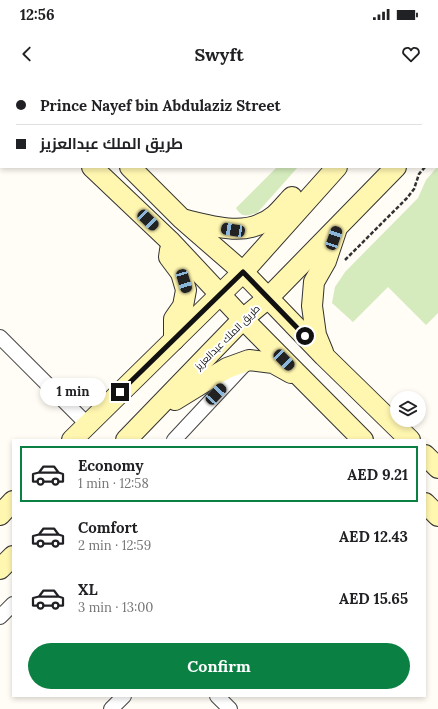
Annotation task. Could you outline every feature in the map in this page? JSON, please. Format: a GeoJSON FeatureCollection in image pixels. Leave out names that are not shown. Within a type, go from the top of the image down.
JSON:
{"type":"FeatureCollection","features":[{"type":"Feature","properties":{"kind":"main road"},"geometry":{"type":"LineString","coordinates":[[93,168],[171,242],[243,319],[362,439]]}},
{"type":"Feature","properties":{"kind":"main road"},"geometry":{"type":"LineString","coordinates":[[131,168],[182,219],[243,272],[324,356],[409,439]]}},
{"type":"Feature","properties":{"kind":"main road","name":"طريق الملك عبدالعزيز"},"geometry":{"type":"LineString","coordinates":[[127,439],[243,319],[268,298],[395,168]]}},
{"type":"Feature","properties":{"kind":"main road"},"geometry":{"type":"LineString","coordinates":[[182,219],[233,230],[260,224],[274,216],[299,190],[330,174]]}},
{"type":"Feature","properties":{"kind":"main road"},"geometry":{"type":"LineString","coordinates":[[73,439],[243,272],[330,174]]}},
{"type":"Feature","properties":{"kind":"main road"},"geometry":{"type":"LineString","coordinates":[[324,356],[316,335],[312,306],[314,282],[326,261],[338,226]]}},
{"type":"Feature","properties":{"kind":"main road"},"geometry":{"type":"LineString","coordinates":[[171,242],[169,257],[181,273],[186,290],[183,306],[174,319],[174,340]]}},
{"type":"Feature","properties":{"kind":"main road"},"geometry":{"type":"LineString","coordinates":[[151,415],[227,368],[248,360],[273,363],[305,381]]}},
{"type":"Feature","properties":{"kind":"main road"},"geometry":{"type":"LineString","coordinates":[[426,456],[438,468]]}},
{"type":"Feature","properties":{"kind":"main road"},"geometry":{"type":"LineString","coordinates":[[0,515],[12,502]]}},
{"type":"Feature","properties":{"kind":"main road"},"geometry":{"type":"LineString","coordinates":[[426,504],[438,516]]}},
{"type":"Feature","properties":{"kind":"main road"},"geometry":{"type":"LineString","coordinates":[[0,569],[12,557]]}},
{"type":"Feature","properties":{"kind":"street"},"geometry":{"type":"LineString","coordinates":[[0,337],[87,424]]}},
{"type":"Feature","properties":{"kind":"street"},"geometry":{"type":"LineString","coordinates":[[175,439],[248,360]]}},
{"type":"Feature","properties":{"kind":"street"},"geometry":{"type":"LineString","coordinates":[[0,617],[12,605]]}},
{"type":"Feature","properties":{"kind":"street"},"geometry":{"type":"LineString","coordinates":[[111,709],[123,697]]}},
{"type":"Feature","properties":{"kind":"street"},"geometry":{"type":"LineString","coordinates":[[218,697],[230,709]]}},
{"type":"Feature","properties":{"kind":"path"},"geometry":{"type":"LineString","coordinates":[[344,261],[408,198],[414,189],[418,174],[424,168]]}},
{"type":"Feature","properties":{"kind":"green space"},"geometry":{"type":"Polygon","coordinates":[[[276,168],[297,168],[257,213],[242,215],[236,208],[276,168]]]}},
{"type":"Feature","properties":{"kind":"green space"},"geometry":{"type":"Polygon","coordinates":[[[436,168],[438,168],[438,313],[426,325],[388,287],[353,322],[332,303],[335,287],[345,272],[418,198],[426,180],[436,168]]]}},
{"type":"Feature","properties":{"kind":"route"},"geometry":{"type":"LineString","coordinates":[[120,392],[243,272],[305,336]]}}]}
